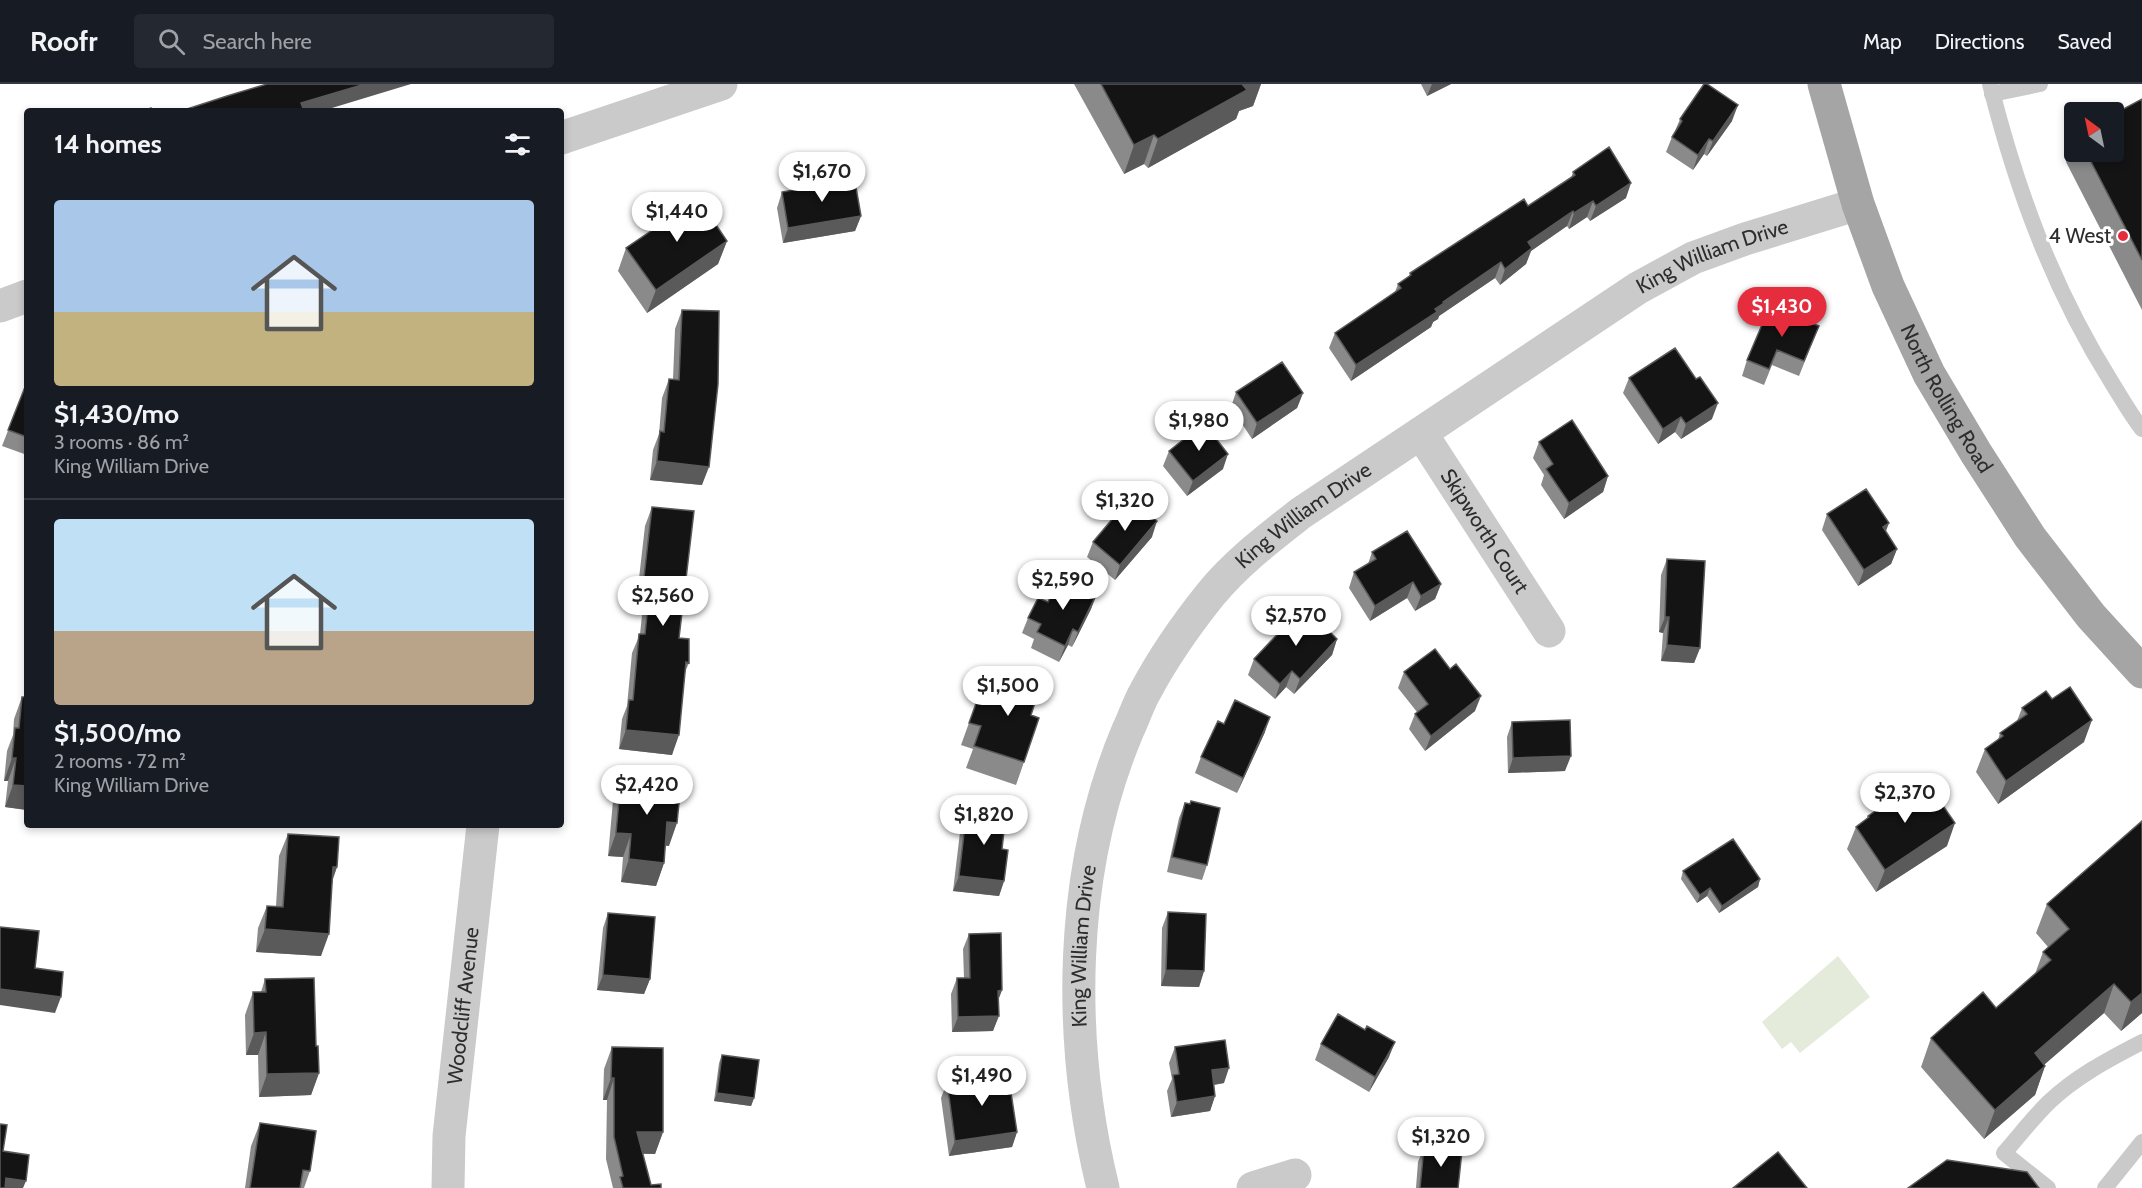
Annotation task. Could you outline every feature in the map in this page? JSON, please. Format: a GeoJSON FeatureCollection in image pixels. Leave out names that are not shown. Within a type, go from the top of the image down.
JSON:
{"type":"FeatureCollection","features":[{"type":"Feature","properties":{"kind":"main road","name":"North Rolling Road"},"geometry":{"type":"LineString","coordinates":[[1824,84],[1858,204],[1888,286],[1929,374],[2030,537],[2091,616],[2142,672]]}},
{"type":"Feature","properties":{"kind":"street"},"geometry":{"type":"LineString","coordinates":[[564,137],[722,84]]}},
{"type":"Feature","properties":{"kind":"street","name":"King William Drive"},"geometry":{"type":"LineString","coordinates":[[1103,1188],[1094,1149],[1085,1081],[1079,1004],[1080,945],[1086,880],[1098,816],[1118,754],[1144,693],[1177,640],[1218,586],[1248,554],[1301,513],[1638,288],[1693,258],[1745,239],[1858,204]]}},
{"type":"Feature","properties":{"kind":"street"},"geometry":{"type":"LineString","coordinates":[[0,306],[24,297]]}},
{"type":"Feature","properties":{"kind":"street","name":"Skipworth Court"},"geometry":{"type":"LineString","coordinates":[[1421,433],[1549,631]]}},
{"type":"Feature","properties":{"kind":"street","name":"Woodcliff Avenue"},"geometry":{"type":"LineString","coordinates":[[448,1188],[449,1136],[483,828]]}},
{"type":"Feature","properties":{"kind":"street"},"geometry":{"type":"LineString","coordinates":[[1253,1188],[1295,1176]]}},
{"type":"Feature","properties":{"kind":"lane"},"geometry":{"type":"LineString","coordinates":[[2040,84],[1991,89],[2019,189],[2058,286],[2098,360],[2142,429]]}},
{"type":"Feature","properties":{"kind":"lane"},"geometry":{"type":"LineString","coordinates":[[2048,1188],[2004,1153],[2048,1103],[2076,1080],[2104,1061],[2142,1042]]}},
{"type":"Feature","properties":{"kind":"lane"},"geometry":{"type":"LineString","coordinates":[[2105,1188],[2142,1142]]}},
{"type":"Feature","properties":{"kind":"green space"},"geometry":{"type":"Polygon","coordinates":[[[1838,956],[1870,997],[1800,1053],[1791,1042],[1782,1049],[1762,1022],[1838,956]]]}},
{"type":"Feature","properties":{"kind":"building"},"geometry":{"type":"Polygon","coordinates":[[[267,84],[365,84],[301,103],[303,108],[190,108],[267,84]]]}},
{"type":"Feature","properties":{"kind":"building"},"geometry":{"type":"Polygon","coordinates":[[[1101,84],[1242,84],[1247,90],[1158,139],[1154,135],[1134,145],[1101,84]]]}},
{"type":"Feature","properties":{"kind":"building"},"geometry":{"type":"Polygon","coordinates":[[[1704,84],[1738,105],[1713,141],[1709,139],[1698,155],[1672,137],[1682,121],[1680,119],[1704,84]]]}},
{"type":"Feature","properties":{"kind":"building"},"geometry":{"type":"Polygon","coordinates":[[[2142,99],[2142,260],[2091,162],[2124,162],[2124,109],[2142,99]]]}},
{"type":"Feature","properties":{"kind":"building"},"geometry":{"type":"Polygon","coordinates":[[[1609,147],[1631,183],[1596,206],[1593,201],[1574,213],[1573,211],[1528,242],[1532,248],[1505,269],[1501,262],[1443,302],[1435,309],[1437,312],[1356,365],[1335,333],[1401,288],[1398,284],[1411,275],[1410,273],[1524,199],[1528,206],[1575,175],[1573,172],[1609,147]]]}},
{"type":"Feature","properties":{"kind":"building"},"geometry":{"type":"Polygon","coordinates":[[[854,176],[861,216],[788,228],[782,192],[854,176]]]}},
{"type":"Feature","properties":{"kind":"building"},"geometry":{"type":"Polygon","coordinates":[[[696,195],[727,241],[656,290],[626,248],[673,216],[670,213],[696,195]]]}},
{"type":"Feature","properties":{"kind":"building"},"geometry":{"type":"Polygon","coordinates":[[[1770,306],[1819,326],[1804,361],[1777,350],[1769,369],[1747,360],[1770,306]]]}},
{"type":"Feature","properties":{"kind":"building"},"geometry":{"type":"Polygon","coordinates":[[[682,310],[719,311],[718,384],[709,467],[657,461],[660,431],[664,432],[669,379],[679,380],[682,310]]]}},
{"type":"Feature","properties":{"kind":"building"},"geometry":{"type":"Polygon","coordinates":[[[1675,348],[1696,379],[1700,377],[1718,403],[1686,424],[1681,417],[1663,429],[1629,378],[1675,348]]]}},
{"type":"Feature","properties":{"kind":"building"},"geometry":{"type":"Polygon","coordinates":[[[1282,362],[1303,393],[1257,423],[1236,392],[1282,362]]]}},
{"type":"Feature","properties":{"kind":"building"},"geometry":{"type":"Polygon","coordinates":[[[24,390],[24,436],[8,430],[24,390]]]}},
{"type":"Feature","properties":{"kind":"building"},"geometry":{"type":"Polygon","coordinates":[[[1572,420],[1608,476],[1569,503],[1546,469],[1553,464],[1539,442],[1572,420]]]}},
{"type":"Feature","properties":{"kind":"building"},"geometry":{"type":"Polygon","coordinates":[[[1204,423],[1228,454],[1193,481],[1169,451],[1204,423]]]}},
{"type":"Feature","properties":{"kind":"building"},"geometry":{"type":"Polygon","coordinates":[[[1866,489],[1889,523],[1883,527],[1897,549],[1864,570],[1827,514],[1866,489]]]}},
{"type":"Feature","properties":{"kind":"building"},"geometry":{"type":"Polygon","coordinates":[[[1130,498],[1157,521],[1120,565],[1093,542],[1130,498]]]}},
{"type":"Feature","properties":{"kind":"building"},"geometry":{"type":"Polygon","coordinates":[[[652,507],[694,511],[679,638],[689,639],[689,663],[686,662],[679,735],[626,730],[629,700],[633,700],[639,634],[645,634],[651,578],[644,577],[652,507]]]}},
{"type":"Feature","properties":{"kind":"building"},"geometry":{"type":"Polygon","coordinates":[[[1407,531],[1441,584],[1421,596],[1413,582],[1375,606],[1354,572],[1376,559],[1372,552],[1407,531]]]}},
{"type":"Feature","properties":{"kind":"building"},"geometry":{"type":"Polygon","coordinates":[[[1667,559],[1705,561],[1700,648],[1667,645],[1669,617],[1665,617],[1667,559]]]}},
{"type":"Feature","properties":{"kind":"building"},"geometry":{"type":"Polygon","coordinates":[[[1061,576],[1097,593],[1078,632],[1073,629],[1065,646],[1037,632],[1041,624],[1028,618],[1038,598],[1048,602],[1061,576]]]}},
{"type":"Feature","properties":{"kind":"building"},"geometry":{"type":"Polygon","coordinates":[[[1304,606],[1337,639],[1300,679],[1292,671],[1280,684],[1254,659],[1304,606]]]}},
{"type":"Feature","properties":{"kind":"building"},"geometry":{"type":"Polygon","coordinates":[[[1435,649],[1450,669],[1456,664],[1481,696],[1431,736],[1415,714],[1428,704],[1404,672],[1435,649]]]}},
{"type":"Feature","properties":{"kind":"building"},"geometry":{"type":"Polygon","coordinates":[[[1004,668],[1042,681],[1031,715],[1039,718],[1024,762],[974,746],[981,726],[969,723],[978,698],[993,704],[1004,668]]]}},
{"type":"Feature","properties":{"kind":"building"},"geometry":{"type":"Polygon","coordinates":[[[2070,687],[2092,720],[2006,781],[1985,749],[2003,736],[2000,733],[2027,714],[2022,708],[2046,691],[2052,699],[2070,687]]]}},
{"type":"Feature","properties":{"kind":"building"},"geometry":{"type":"Polygon","coordinates":[[[22,697],[24,697],[24,786],[13,785],[16,758],[12,758],[15,728],[19,728],[22,697]]]}},
{"type":"Feature","properties":{"kind":"building"},"geometry":{"type":"Polygon","coordinates":[[[1235,700],[1270,717],[1243,778],[1201,757],[1218,721],[1224,724],[1235,700]]]}},
{"type":"Feature","properties":{"kind":"building"},"geometry":{"type":"Polygon","coordinates":[[[1570,720],[1571,756],[1513,758],[1512,722],[1570,720]]]}},
{"type":"Feature","properties":{"kind":"building"},"geometry":{"type":"Polygon","coordinates":[[[621,778],[681,783],[677,823],[667,822],[664,863],[629,859],[631,834],[616,833],[621,778]]]}},
{"type":"Feature","properties":{"kind":"building"},"geometry":{"type":"Polygon","coordinates":[[[1924,778],[1955,823],[1885,870],[1856,827],[1868,816],[1924,778]]]}},
{"type":"Feature","properties":{"kind":"building"},"geometry":{"type":"Polygon","coordinates":[[[1191,801],[1220,808],[1207,865],[1172,857],[1185,803],[1190,804],[1191,801]]]}},
{"type":"Feature","properties":{"kind":"building"},"geometry":{"type":"Polygon","coordinates":[[[967,808],[1006,813],[1002,849],[1008,850],[1004,881],[959,876],[967,808]]]}},
{"type":"Feature","properties":{"kind":"building"},"geometry":{"type":"Polygon","coordinates":[[[2142,821],[2142,993],[2131,1002],[2114,984],[2035,1053],[2045,1066],[1995,1110],[1931,1038],[1983,992],[1996,1008],[2051,960],[2043,952],[2069,929],[2047,904],[2142,821]]]}},
{"type":"Feature","properties":{"kind":"building"},"geometry":{"type":"Polygon","coordinates":[[[288,834],[339,837],[337,867],[333,867],[329,934],[265,929],[267,906],[283,907],[288,834]]]}},
{"type":"Feature","properties":{"kind":"building"},"geometry":{"type":"Polygon","coordinates":[[[1733,839],[1760,879],[1722,906],[1710,888],[1700,895],[1683,871],[1733,839]]]}},
{"type":"Feature","properties":{"kind":"building"},"geometry":{"type":"Polygon","coordinates":[[[1168,912],[1206,914],[1204,971],[1166,970],[1168,912]]]}},
{"type":"Feature","properties":{"kind":"building"},"geometry":{"type":"Polygon","coordinates":[[[608,913],[655,917],[650,979],[603,975],[608,913]]]}},
{"type":"Feature","properties":{"kind":"building"},"geometry":{"type":"Polygon","coordinates":[[[0,927],[39,931],[35,968],[63,972],[61,997],[0,989],[0,927]]]}},
{"type":"Feature","properties":{"kind":"building"},"geometry":{"type":"Polygon","coordinates":[[[1001,933],[1002,990],[998,991],[999,1016],[958,1017],[957,978],[970,978],[969,934],[1001,933]]]}},
{"type":"Feature","properties":{"kind":"building"},"geometry":{"type":"Polygon","coordinates":[[[314,978],[319,1073],[267,1074],[266,1032],[254,1033],[253,992],[266,992],[265,979],[314,978]]]}},
{"type":"Feature","properties":{"kind":"building"},"geometry":{"type":"Polygon","coordinates":[[[1338,1014],[1365,1030],[1367,1026],[1395,1042],[1375,1077],[1321,1044],[1338,1014]]]}},
{"type":"Feature","properties":{"kind":"building"},"geometry":{"type":"Polygon","coordinates":[[[1225,1040],[1229,1068],[1212,1070],[1215,1096],[1177,1102],[1173,1075],[1179,1074],[1175,1047],[1225,1040]]]}},
{"type":"Feature","properties":{"kind":"building"},"geometry":{"type":"Polygon","coordinates":[[[612,1047],[663,1048],[663,1132],[637,1132],[651,1185],[661,1184],[661,1188],[623,1188],[620,1177],[623,1176],[614,1137],[612,1047]]]}},
{"type":"Feature","properties":{"kind":"building"},"geometry":{"type":"Polygon","coordinates":[[[722,1055],[759,1060],[754,1098],[717,1093],[722,1055]]]}},
{"type":"Feature","properties":{"kind":"building"},"geometry":{"type":"Polygon","coordinates":[[[1008,1073],[1017,1132],[955,1141],[947,1082],[1008,1073]]]}},
{"type":"Feature","properties":{"kind":"building"},"geometry":{"type":"Polygon","coordinates":[[[260,1123],[316,1131],[310,1171],[303,1170],[300,1188],[250,1188],[260,1123]]]}},
{"type":"Feature","properties":{"kind":"building"},"geometry":{"type":"Polygon","coordinates":[[[0,1124],[7,1125],[3,1151],[29,1155],[26,1181],[6,1178],[5,1188],[0,1188],[0,1124]]]}},
{"type":"Feature","properties":{"kind":"building"},"geometry":{"type":"Polygon","coordinates":[[[1424,1147],[1462,1151],[1458,1188],[1420,1188],[1424,1147]]]}},
{"type":"Feature","properties":{"kind":"building"},"geometry":{"type":"Polygon","coordinates":[[[1778,1152],[1807,1188],[1733,1188],[1778,1152]]]}},
{"type":"Feature","properties":{"kind":"building"},"geometry":{"type":"Polygon","coordinates":[[[1947,1160],[2027,1172],[2039,1188],[1908,1188],[1947,1160]]]}},
{"type":"Feature","properties":{"kind":"place","name":"4 West"},"geometry":{"type":"Point","coordinates":[2123,236]}}]}
